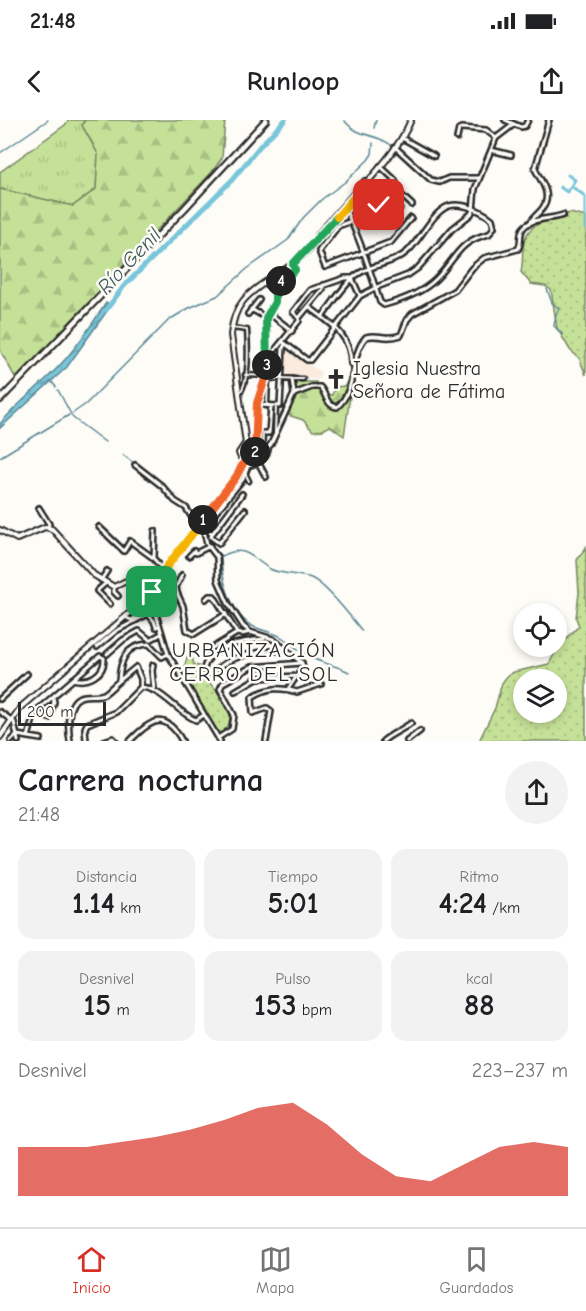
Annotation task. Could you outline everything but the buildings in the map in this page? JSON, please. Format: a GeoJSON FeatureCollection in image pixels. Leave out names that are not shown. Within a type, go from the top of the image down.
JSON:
{"type":"FeatureCollection","features":[{"type":"Feature","properties":{"kind":"main road"},"geometry":{"type":"LineString","coordinates":[[0,400],[266,120]]}},
{"type":"Feature","properties":{"kind":"street"},"geometry":{"type":"LineString","coordinates":[[202,525],[236,477],[245,460],[246,444],[232,348],[232,328],[236,313],[246,297],[293,264],[345,208],[402,138],[411,120]]}},
{"type":"Feature","properties":{"kind":"street"},"geometry":{"type":"LineString","coordinates":[[505,120],[523,127],[528,120]]}},
{"type":"Feature","properties":{"kind":"street"},"geometry":{"type":"LineString","coordinates":[[294,394],[312,387],[320,387],[328,402],[337,407],[344,401],[360,345],[366,337],[372,335],[387,339],[401,335],[412,314],[455,290],[480,261],[494,254],[518,249],[523,230],[544,206],[546,199],[545,188],[535,169],[549,120]]}},
{"type":"Feature","properties":{"kind":"street"},"geometry":{"type":"LineString","coordinates":[[284,343],[308,360],[360,296],[408,275],[418,268],[444,238],[471,214],[479,178],[496,138],[513,125]]}},
{"type":"Feature","properties":{"kind":"street"},"geometry":{"type":"LineString","coordinates":[[457,138],[459,129],[462,128],[486,130],[496,138]]}},
{"type":"Feature","properties":{"kind":"street"},"geometry":{"type":"LineString","coordinates":[[402,138],[434,156]]}},
{"type":"Feature","properties":{"kind":"street"},"geometry":{"type":"LineString","coordinates":[[395,147],[431,180],[440,182],[449,178],[479,178]]}},
{"type":"Feature","properties":{"kind":"street"},"geometry":{"type":"LineString","coordinates":[[491,150],[511,155]]}},
{"type":"Feature","properties":{"kind":"street"},"geometry":{"type":"LineString","coordinates":[[293,264],[388,156]]}},
{"type":"Feature","properties":{"kind":"street"},"geometry":{"type":"LineString","coordinates":[[380,166],[395,180],[398,192],[412,204]]}},
{"type":"Feature","properties":{"kind":"street"},"geometry":{"type":"LineString","coordinates":[[363,187],[381,207]]}},
{"type":"Feature","properties":{"kind":"street"},"geometry":{"type":"LineString","coordinates":[[332,219],[345,208],[352,195]]}},
{"type":"Feature","properties":{"kind":"street"},"geometry":{"type":"LineString","coordinates":[[400,209],[392,201],[338,226],[320,251],[325,267],[390,242],[411,218]]}},
{"type":"Feature","properties":{"kind":"street"},"geometry":{"type":"LineString","coordinates":[[322,317],[352,278],[368,269],[395,260],[405,253],[438,213],[446,207],[459,205],[473,210],[492,219],[494,225],[489,234],[477,236],[468,241],[427,287],[408,297],[384,305],[380,302],[368,269],[351,221],[345,208]]}},
{"type":"Feature","properties":{"kind":"street"},"geometry":{"type":"LineString","coordinates":[[530,223],[563,215]]}},
{"type":"Feature","properties":{"kind":"street"},"geometry":{"type":"LineString","coordinates":[[269,433],[266,318],[276,298],[275,286],[295,270],[293,264]]}},
{"type":"Feature","properties":{"kind":"street"},"geometry":{"type":"LineString","coordinates":[[299,318],[293,312],[310,290],[345,278],[352,278]]}},
{"type":"Feature","properties":{"kind":"street"},"geometry":{"type":"LineString","coordinates":[[352,278],[360,296]]}},
{"type":"Feature","properties":{"kind":"street"},"geometry":{"type":"LineString","coordinates":[[267,358],[284,343],[299,318],[323,289],[323,285]]}},
{"type":"Feature","properties":{"kind":"street"},"geometry":{"type":"LineString","coordinates":[[248,314],[259,300]]}},
{"type":"Feature","properties":{"kind":"street"},"geometry":{"type":"LineString","coordinates":[[309,307],[345,336],[351,354],[351,364],[355,366]]}},
{"type":"Feature","properties":{"kind":"street"},"geometry":{"type":"LineString","coordinates":[[251,309],[266,318]]}},
{"type":"Feature","properties":{"kind":"street"},"geometry":{"type":"LineString","coordinates":[[269,313],[292,331]]}},
{"type":"Feature","properties":{"kind":"street"},"geometry":{"type":"LineString","coordinates":[[232,328],[248,330],[245,375],[239,394]]}},
{"type":"Feature","properties":{"kind":"street"},"geometry":{"type":"LineString","coordinates":[[276,434],[284,343]]}},
{"type":"Feature","properties":{"kind":"street"},"geometry":{"type":"LineString","coordinates":[[267,358],[282,359]]}},
{"type":"Feature","properties":{"kind":"street"},"geometry":{"type":"LineString","coordinates":[[245,375],[303,379]]}},
{"type":"Feature","properties":{"kind":"street"},"geometry":{"type":"LineString","coordinates":[[254,459],[257,405],[266,378]]}},
{"type":"Feature","properties":{"kind":"street"},"geometry":{"type":"LineString","coordinates":[[245,460],[262,457],[268,448],[294,394],[292,379]]}},
{"type":"Feature","properties":{"kind":"street"},"geometry":{"type":"LineString","coordinates":[[257,405],[278,406]]}},
{"type":"Feature","properties":{"kind":"street"},"geometry":{"type":"LineString","coordinates":[[262,457],[263,433],[276,434]]}},
{"type":"Feature","properties":{"kind":"street"},"geometry":{"type":"LineString","coordinates":[[0,737],[21,707],[132,611],[243,478],[248,466],[267,455],[268,448]]}},
{"type":"Feature","properties":{"kind":"street"},"geometry":{"type":"LineString","coordinates":[[258,462],[266,477]]}},
{"type":"Feature","properties":{"kind":"street"},"geometry":{"type":"LineString","coordinates":[[135,465],[186,508],[219,543],[244,510]]}},
{"type":"Feature","properties":{"kind":"street"},"geometry":{"type":"LineString","coordinates":[[245,472],[249,481]]}},
{"type":"Feature","properties":{"kind":"street"},"geometry":{"type":"LineString","coordinates":[[212,534],[242,494]]}},
{"type":"Feature","properties":{"kind":"street"},"geometry":{"type":"LineString","coordinates":[[39,508],[49,524],[48,527]]}},
{"type":"Feature","properties":{"kind":"street"},"geometry":{"type":"LineString","coordinates":[[202,525],[210,546],[217,556],[218,580],[228,603],[243,626],[250,632],[273,639],[302,663],[303,667],[288,689]]}},
{"type":"Feature","properties":{"kind":"street"},"geometry":{"type":"LineString","coordinates":[[99,526],[124,550],[130,541],[154,559],[164,570]]}},
{"type":"Feature","properties":{"kind":"street"},"geometry":{"type":"LineString","coordinates":[[0,530],[17,539],[35,530],[48,527],[55,531],[94,575],[114,587]]}},
{"type":"Feature","properties":{"kind":"street"},"geometry":{"type":"LineString","coordinates":[[154,559],[155,531]]}},
{"type":"Feature","properties":{"kind":"street"},"geometry":{"type":"LineString","coordinates":[[189,556],[194,551],[196,553],[210,546]]}},
{"type":"Feature","properties":{"kind":"street"},"geometry":{"type":"LineString","coordinates":[[101,580],[107,571]]}},
{"type":"Feature","properties":{"kind":"street"},"geometry":{"type":"LineString","coordinates":[[182,575],[176,587],[188,630],[194,634],[226,614]]}},
{"type":"Feature","properties":{"kind":"street"},"geometry":{"type":"LineString","coordinates":[[125,617],[131,620],[145,613],[157,597],[165,577]]}},
{"type":"Feature","properties":{"kind":"street"},"geometry":{"type":"LineString","coordinates":[[142,597],[143,591],[154,579],[158,578]]}},
{"type":"Feature","properties":{"kind":"street"},"geometry":{"type":"LineString","coordinates":[[114,587],[126,581],[150,604],[156,614],[168,654],[219,739],[232,729],[234,715],[220,689],[223,683],[251,667],[302,663]]}},
{"type":"Feature","properties":{"kind":"street"},"geometry":{"type":"LineString","coordinates":[[106,583],[97,591],[110,604]]}},
{"type":"Feature","properties":{"kind":"street"},"geometry":{"type":"LineString","coordinates":[[150,604],[154,584]]}},
{"type":"Feature","properties":{"kind":"street"},"geometry":{"type":"LineString","coordinates":[[114,587],[114,592],[118,596]]}},
{"type":"Feature","properties":{"kind":"street"},"geometry":{"type":"LineString","coordinates":[[206,599],[214,596],[237,633]]}},
{"type":"Feature","properties":{"kind":"street"},"geometry":{"type":"LineString","coordinates":[[142,597],[150,604]]}},
{"type":"Feature","properties":{"kind":"street"},"geometry":{"type":"LineString","coordinates":[[132,611],[150,604]]}},
{"type":"Feature","properties":{"kind":"street"},"geometry":{"type":"LineString","coordinates":[[98,647],[116,631],[148,614],[156,627],[159,626]]}},
{"type":"Feature","properties":{"kind":"street"},"geometry":{"type":"LineString","coordinates":[[107,654],[123,640],[139,631],[150,640],[161,634]]}},
{"type":"Feature","properties":{"kind":"street"},"geometry":{"type":"LineString","coordinates":[[208,650],[237,633],[250,632]]}},
{"type":"Feature","properties":{"kind":"street"},"geometry":{"type":"LineString","coordinates":[[204,669],[209,657],[237,641],[266,638]]}},
{"type":"Feature","properties":{"kind":"street"},"geometry":{"type":"LineString","coordinates":[[119,681],[123,658],[137,647],[149,644],[162,657],[168,654]]}},
{"type":"Feature","properties":{"kind":"street"},"geometry":{"type":"LineString","coordinates":[[210,678],[216,669],[244,654],[287,650]]}},
{"type":"Feature","properties":{"kind":"street"},"geometry":{"type":"LineString","coordinates":[[28,737],[35,712],[53,696],[100,656],[105,658],[103,670],[93,678],[73,679]]}},
{"type":"Feature","properties":{"kind":"street"},"geometry":{"type":"LineString","coordinates":[[153,665],[154,689]]}},
{"type":"Feature","properties":{"kind":"street"},"geometry":{"type":"LineString","coordinates":[[70,741],[67,726],[77,699],[82,696],[103,694],[136,668],[141,679],[141,687],[116,712],[87,724],[86,741]]}},
{"type":"Feature","properties":{"kind":"street"},"geometry":{"type":"LineString","coordinates":[[0,699],[27,674]]}},
{"type":"Feature","properties":{"kind":"street"},"geometry":{"type":"LineString","coordinates":[[235,691],[257,678],[298,676]]}},
{"type":"Feature","properties":{"kind":"street"},"geometry":{"type":"LineString","coordinates":[[272,712],[267,708],[254,713],[252,697],[267,688],[298,692],[321,684]]}},
{"type":"Feature","properties":{"kind":"street"},"geometry":{"type":"LineString","coordinates":[[141,687],[154,689],[191,718],[196,720],[204,715]]}},
{"type":"Feature","properties":{"kind":"street"},"geometry":{"type":"LineString","coordinates":[[35,712],[49,718],[54,702],[53,696]]}},
{"type":"Feature","properties":{"kind":"street"},"geometry":{"type":"LineString","coordinates":[[266,741],[274,705]]}},
{"type":"Feature","properties":{"kind":"street"},"geometry":{"type":"LineString","coordinates":[[0,712],[12,719],[16,725],[18,741]]}},
{"type":"Feature","properties":{"kind":"street"},"geometry":{"type":"LineString","coordinates":[[130,741],[153,721],[159,720],[171,726],[182,741]]}},
{"type":"Feature","properties":{"kind":"street"},"geometry":{"type":"LineString","coordinates":[[383,741],[411,723]]}},
{"type":"Feature","properties":{"kind":"street"},"geometry":{"type":"LineString","coordinates":[[407,741],[420,731]]}},
{"type":"Feature","properties":{"kind":"street"},"geometry":{"type":"LineString","coordinates":[[17,735],[41,739]]}},
{"type":"Feature","properties":{"kind":"street"},"geometry":{"type":"LineString","coordinates":[[11,741],[17,735]]}},
{"type":"Feature","properties":{"kind":"street"},"geometry":{"type":"LineString","coordinates":[[104,741],[112,738],[116,741]]}},
{"type":"Feature","properties":{"kind":"shaded area"},"geometry":{"type":"Polygon","coordinates":[[[362,189],[380,208],[352,219],[347,207],[362,189]]]}},
{"type":"Feature","properties":{"kind":"shaded area"},"geometry":{"type":"Polygon","coordinates":[[[285,349],[321,372],[319,379],[282,378],[285,349]]]}},
{"type":"Feature","properties":{"kind":"green space"},"geometry":{"type":"Polygon","coordinates":[[[69,120],[85,120],[82,125],[98,154],[96,189],[73,206],[0,189],[0,172],[69,120]]]}},
{"type":"Feature","properties":{"kind":"green space"},"geometry":{"type":"Polygon","coordinates":[[[85,120],[225,120],[222,158],[212,172],[16,379],[0,350],[0,189],[73,206],[96,189],[98,154],[82,125],[85,120]]]}},
{"type":"Feature","properties":{"kind":"green space"},"geometry":{"type":"Polygon","coordinates":[[[570,213],[586,217],[586,375],[579,358],[570,350],[557,328],[551,290],[545,286],[531,284],[521,272],[525,239],[533,227],[570,213]]]}},
{"type":"Feature","properties":{"kind":"green space"},"geometry":{"type":"Polygon","coordinates":[[[351,371],[357,371],[351,390],[344,436],[330,426],[323,430],[313,431],[303,420],[288,415],[297,382],[316,382],[320,394],[332,395],[335,387],[345,386],[351,371]]]}},
{"type":"Feature","properties":{"kind":"green space"},"geometry":{"type":"Polygon","coordinates":[[[586,547],[586,741],[479,741],[495,708],[502,683],[513,673],[513,723],[567,723],[567,669],[527,669],[549,664],[553,657],[567,657],[567,637],[579,626],[576,618],[579,593],[577,560],[586,547]]]}},
{"type":"Feature","properties":{"kind":"green space"},"geometry":{"type":"Polygon","coordinates":[[[192,657],[194,665],[199,666],[228,709],[230,718],[227,730],[218,735],[178,669],[184,668],[187,658],[192,657]]]}},
{"type":"Feature","properties":{"kind":"water"},"geometry":{"type":"Polygon","coordinates":[[[106,303],[112,304],[67,367],[0,428],[0,424],[7,416],[67,357],[106,303]]]}},
{"type":"Feature","properties":{"kind":"waterway"},"geometry":{"type":"LineString","coordinates":[[0,153],[48,120]]}},
{"type":"Feature","properties":{"kind":"waterway","name":"Río Genil"},"geometry":{"type":"LineString","coordinates":[[106,310],[124,286],[232,180],[285,120]]}},
{"type":"Feature","properties":{"kind":"waterway"},"geometry":{"type":"LineString","coordinates":[[344,120],[360,133],[378,138],[391,145]]}},
{"type":"Feature","properties":{"kind":"waterway"},"geometry":{"type":"LineString","coordinates":[[374,128],[376,120]]}},
{"type":"Feature","properties":{"kind":"waterway"},"geometry":{"type":"LineString","coordinates":[[73,413],[86,404],[169,320],[217,296],[247,269],[288,240],[303,218],[368,160],[372,154],[373,143]]}},
{"type":"Feature","properties":{"kind":"waterway"},"geometry":{"type":"LineString","coordinates":[[560,187],[567,192],[575,180],[568,175]]}},
{"type":"Feature","properties":{"kind":"waterway"},"geometry":{"type":"LineString","coordinates":[[571,186],[585,196],[585,229]]}},
{"type":"Feature","properties":{"kind":"waterway"},"geometry":{"type":"LineString","coordinates":[[547,289],[552,303],[559,308],[554,326],[563,335]]}},
{"type":"Feature","properties":{"kind":"waterway"},"geometry":{"type":"LineString","coordinates":[[51,381],[56,387]]}},
{"type":"Feature","properties":{"kind":"waterway"},"geometry":{"type":"LineString","coordinates":[[58,390],[73,418],[105,442]]}},
{"type":"Feature","properties":{"kind":"waterway"},"geometry":{"type":"LineString","coordinates":[[0,457],[69,415]]}},
{"type":"Feature","properties":{"kind":"waterway"},"geometry":{"type":"LineString","coordinates":[[123,455],[135,464]]}},
{"type":"Feature","properties":{"kind":"waterway"},"geometry":{"type":"LineString","coordinates":[[210,546],[221,556],[225,585],[238,613],[245,620],[252,626],[279,636],[310,657],[349,672]]}},
{"type":"Feature","properties":{"kind":"waterway"},"geometry":{"type":"LineString","coordinates":[[221,556],[237,551],[243,552],[274,571],[317,581],[362,631]]}},
{"type":"Feature","properties":{"kind":"place","name":"Iglesia Nuestra Señora de Fátima"},"geometry":{"type":"Point","coordinates":[336,379]}},
{"type":"Feature","properties":{"kind":"district","name":"URBANIZACIÓN CERRO DEL SOL"},"geometry":{"type":"Point","coordinates":[254,662]}},
{"type":"Feature","properties":{"kind":"route"},"geometry":{"type":"LineString","coordinates":[[152,592],[158,578],[236,477],[245,460],[254,459],[257,403],[266,376],[266,318],[275,302],[275,286],[295,270],[293,264],[363,187],[379,205]]}}]}
